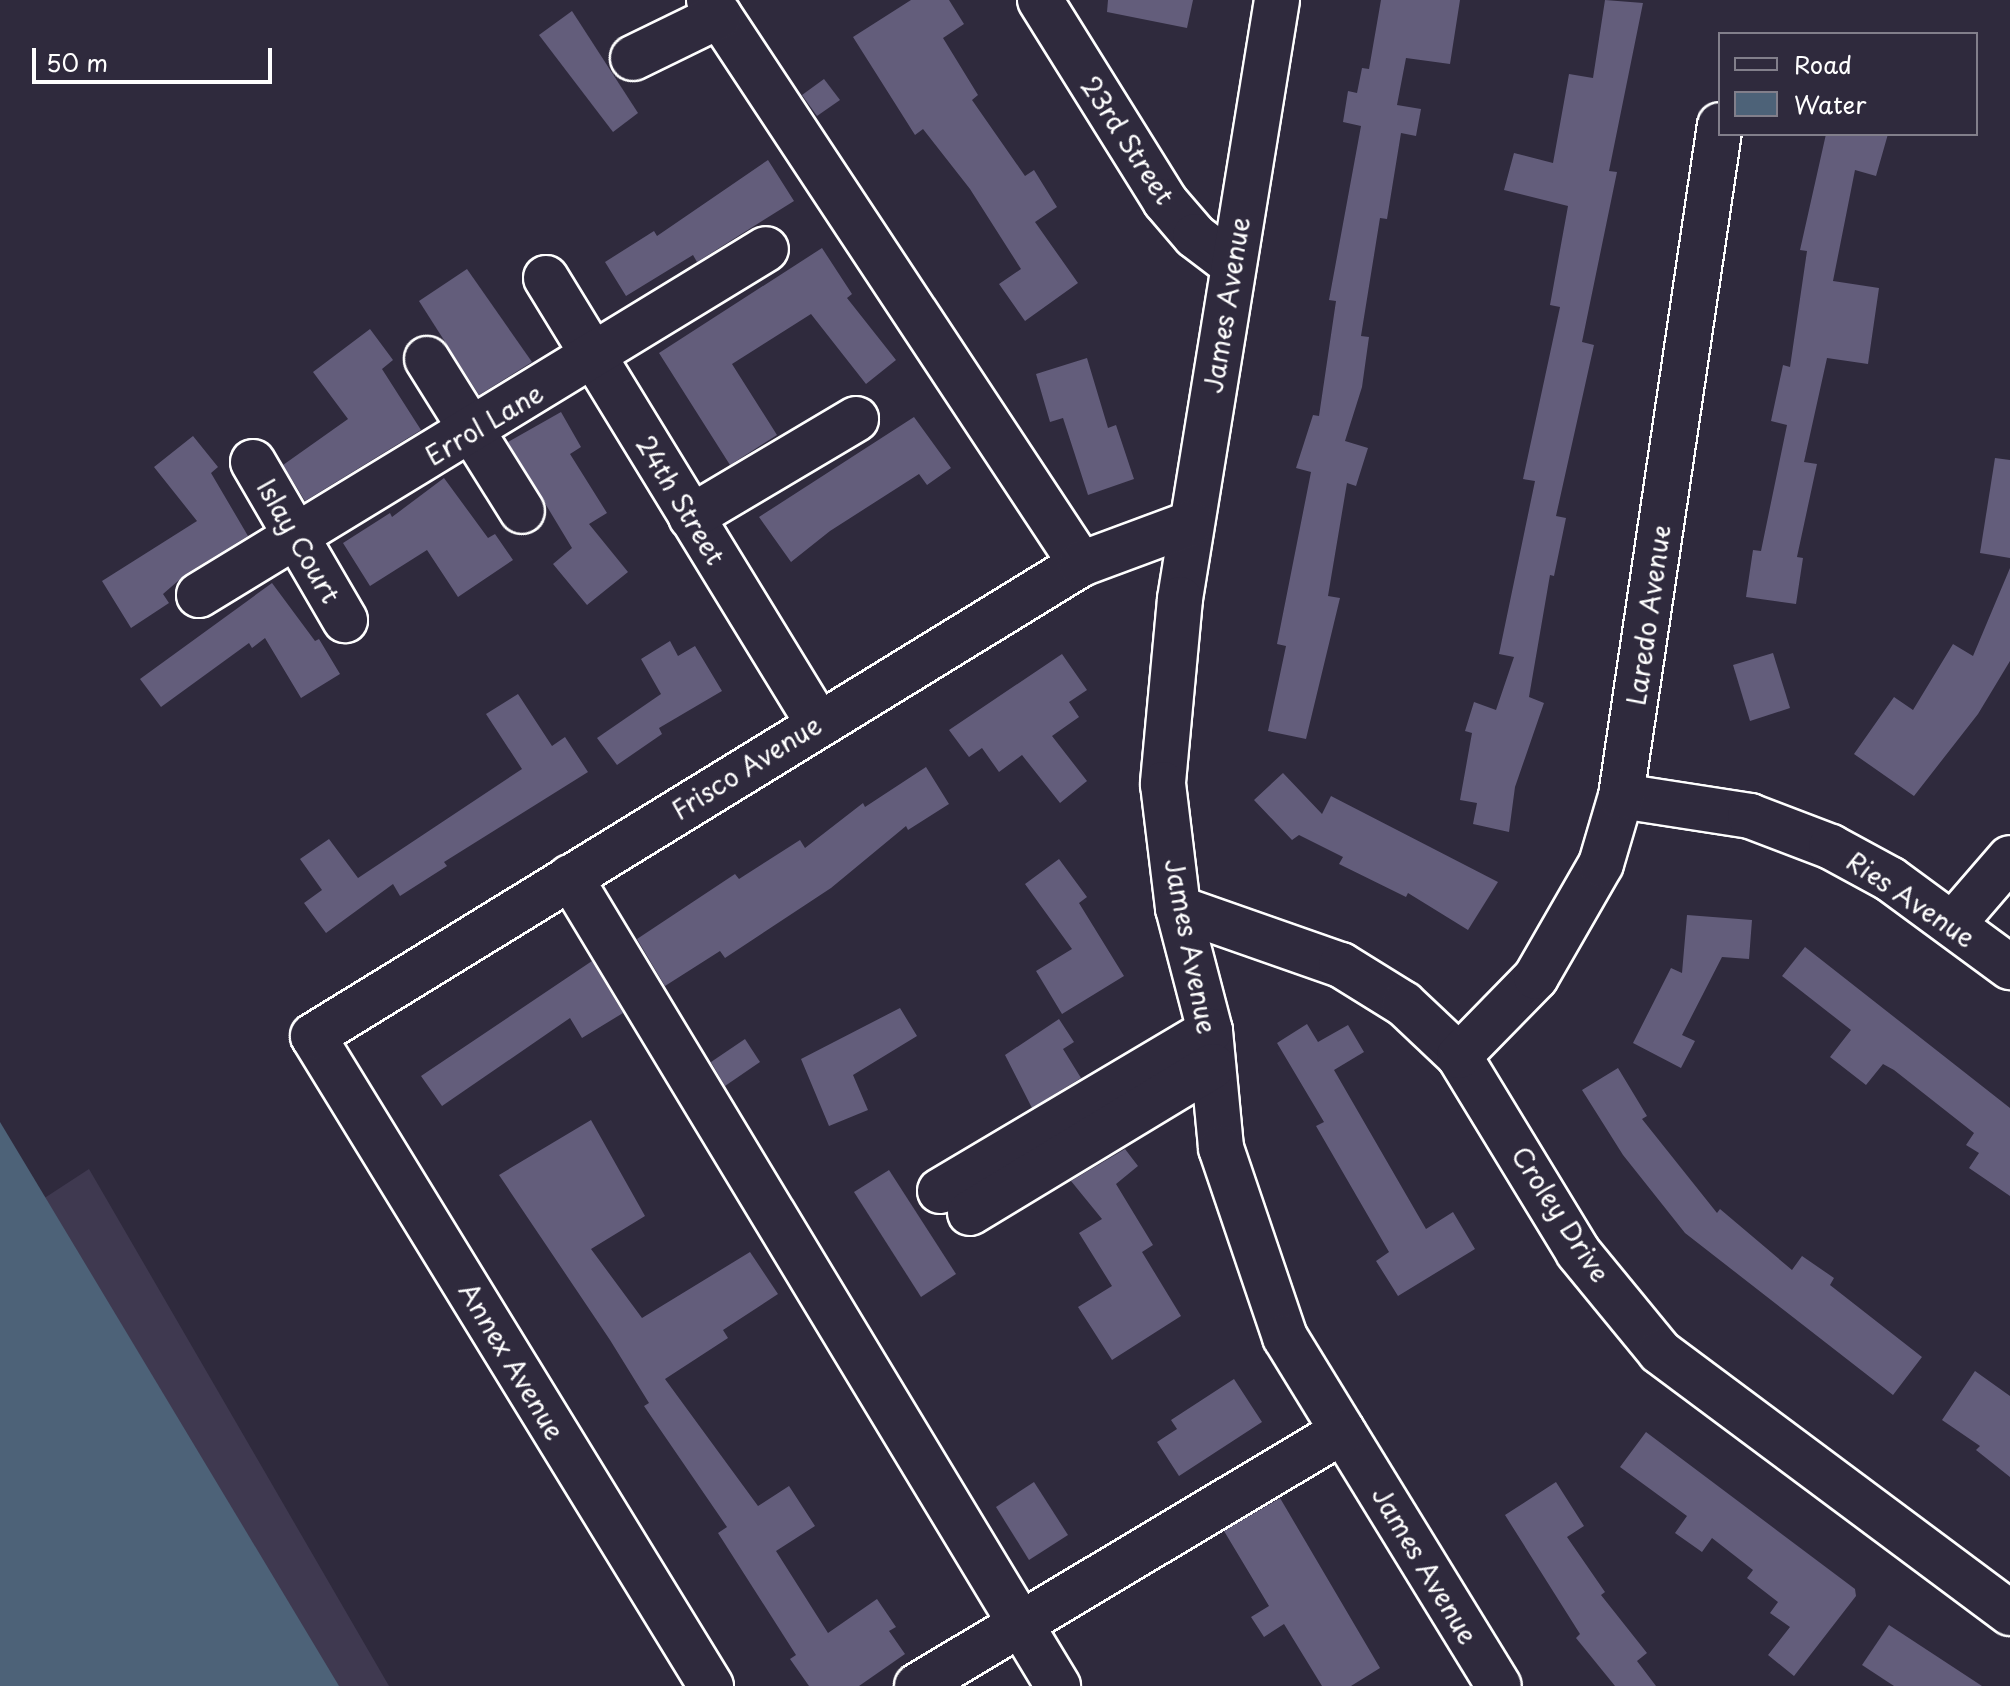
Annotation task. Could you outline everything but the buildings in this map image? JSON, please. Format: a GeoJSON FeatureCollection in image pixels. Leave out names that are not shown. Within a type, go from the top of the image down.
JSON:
{"type":"FeatureCollection","features":[{"type":"Feature","properties":{"kind":"street","name":"23rd Street"},"geometry":{"type":"LineString","coordinates":[[1040,0],[1165,201],[1195,236],[1233,265]]}},
{"type":"Feature","properties":{"kind":"street","name":"James Avenue"},"geometry":{"type":"LineString","coordinates":[[1277,0],[1191,523],[1163,784],[1178,908],[1211,1049],[1221,1148],[1285,1337],[1499,1686]]}},
{"type":"Feature","properties":{"kind":"street"},"geometry":{"type":"LineString","coordinates":[[633,58],[714,8],[1081,564]]}},
{"type":"Feature","properties":{"kind":"street","name":"Laredo Avenue"},"geometry":{"type":"LineString","coordinates":[[1459,1056],[1536,977],[1601,864],[1621,796],[1718,136]]}},
{"type":"Feature","properties":{"kind":"street","name":"Errol Lane"},"geometry":{"type":"LineString","coordinates":[[199,595],[594,357],[766,249]]}},
{"type":"Feature","properties":{"kind":"street","name":"24th Street"},"geometry":{"type":"LineString","coordinates":[[546,278],[818,723]]}},
{"type":"Feature","properties":{"kind":"street"},"geometry":{"type":"LineString","coordinates":[[427,359],[522,511]]}},
{"type":"Feature","properties":{"kind":"street"},"geometry":{"type":"LineString","coordinates":[[691,517],[856,419]]}},
{"type":"Feature","properties":{"kind":"street","name":"Islay Court"},"geometry":{"type":"LineString","coordinates":[[253,462],[345,620]]}},
{"type":"Feature","properties":{"kind":"street","name":"Frisco Avenue"},"geometry":{"type":"LineString","coordinates":[[313,1036],[1081,564],[1191,523]]}},
{"type":"Feature","properties":{"kind":"street","name":"Ries Avenue"},"geometry":{"type":"LineString","coordinates":[[1621,796],[1750,816],[1831,847],[1890,879],[2010,967]]}},
{"type":"Feature","properties":{"kind":"street"},"geometry":{"type":"LineString","coordinates":[[1953,924],[2010,858]]}},
{"type":"Feature","properties":{"kind":"street"},"geometry":{"type":"LineString","coordinates":[[570,877],[1058,1686]]}},
{"type":"Feature","properties":{"kind":"street","name":"Croley Drive"},"geometry":{"type":"LineString","coordinates":[[1178,908],[1341,965],[1404,1004],[1459,1056],[1578,1252],[1660,1352],[2010,1613]]}},
{"type":"Feature","properties":{"kind":"street","name":"Annex Avenue"},"geometry":{"type":"LineString","coordinates":[[313,1036],[711,1686]]}},
{"type":"Feature","properties":{"kind":"street"},"geometry":{"type":"LineString","coordinates":[[955,1202],[1211,1049]]}},
{"type":"Feature","properties":{"kind":"street"},"geometry":{"type":"LineString","coordinates":[[917,1686],[1343,1431]]}},
{"type":"Feature","properties":{"kind":"shaded area"},"geometry":{"type":"Polygon","coordinates":[[[89,1169],[389,1686],[67,1686],[0,1227],[89,1169]]]}},
{"type":"Feature","properties":{"kind":"water"},"geometry":{"type":"Polygon","coordinates":[[[0,1122],[339,1686],[0,1686],[0,1122]]]}}]}
